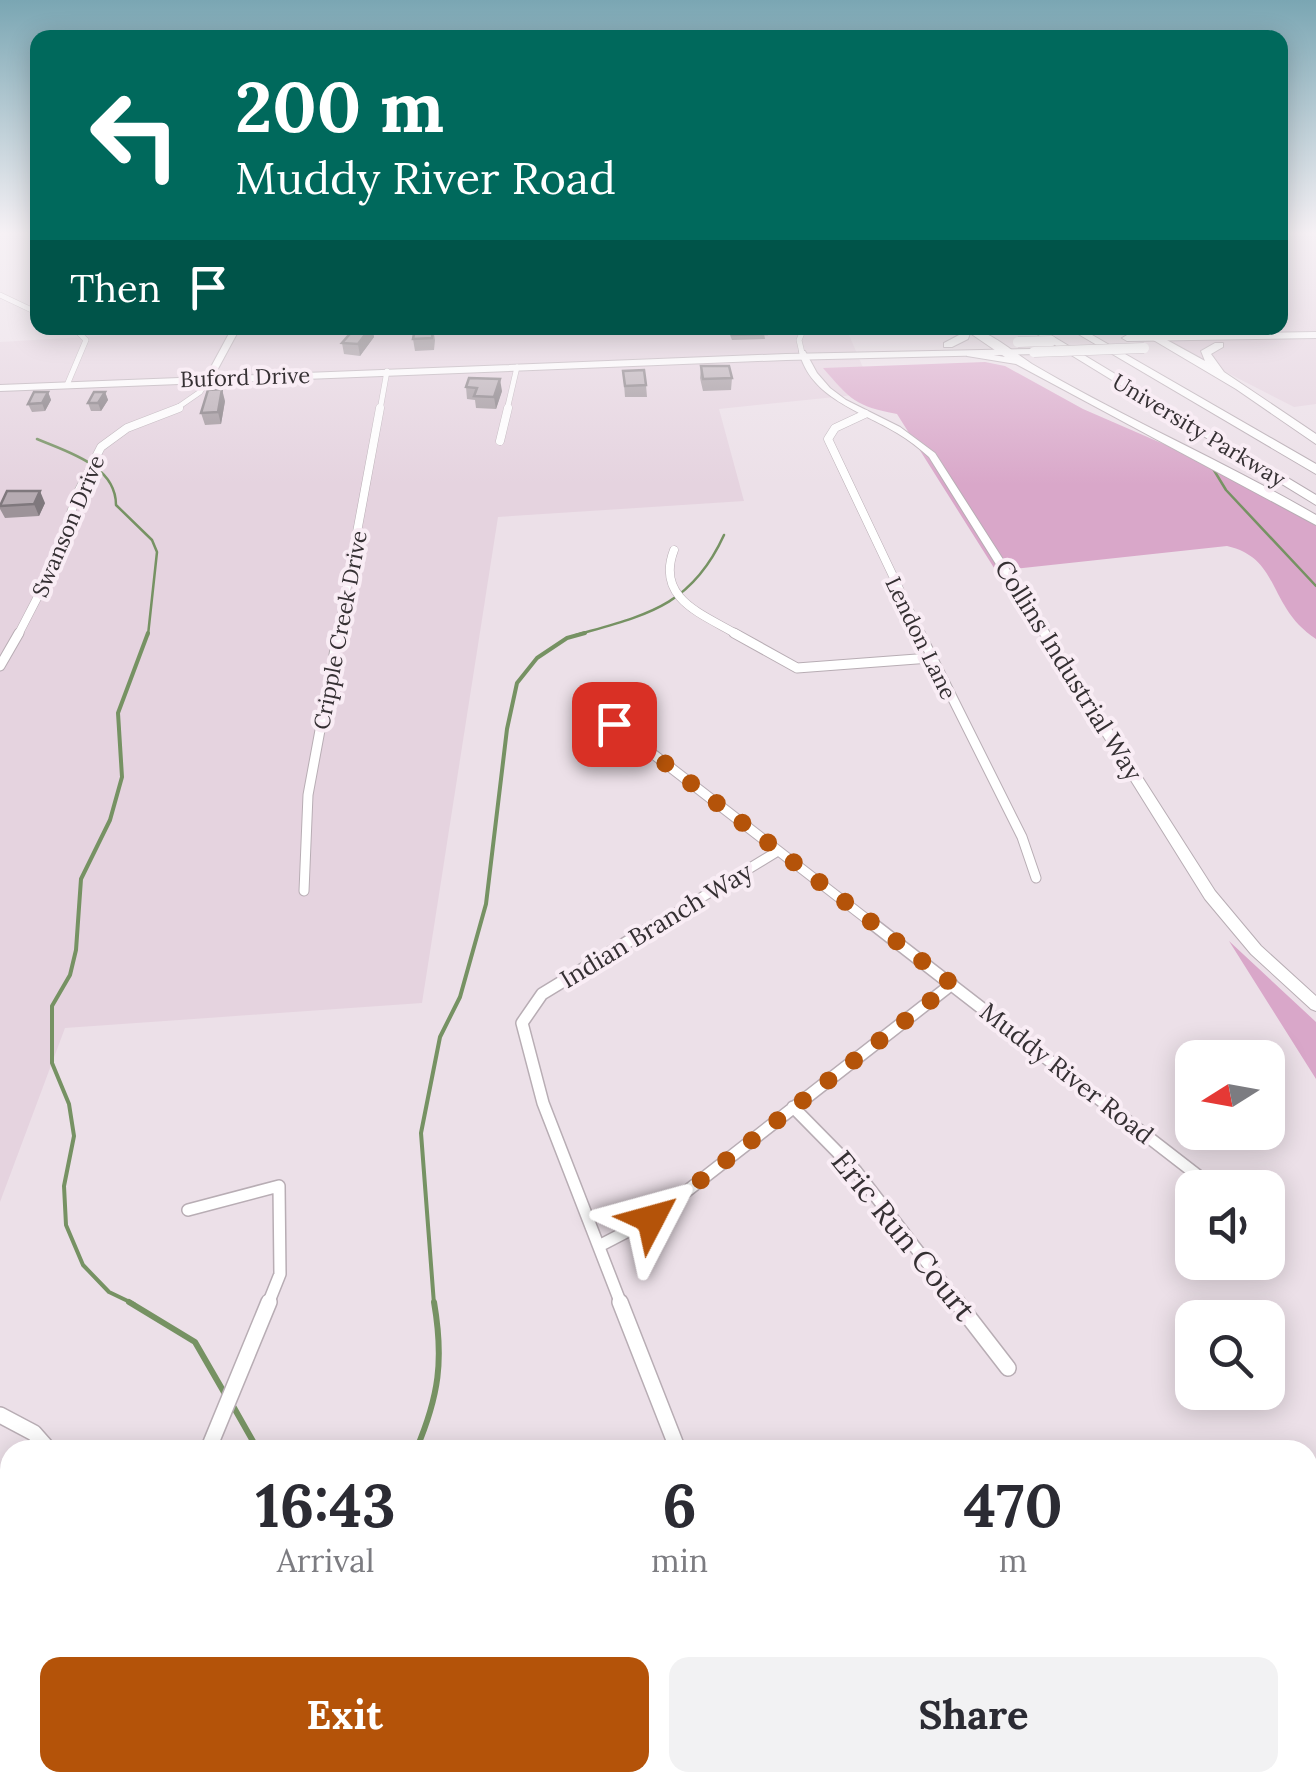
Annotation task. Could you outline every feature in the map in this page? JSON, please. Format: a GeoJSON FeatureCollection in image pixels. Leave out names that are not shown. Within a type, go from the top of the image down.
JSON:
{"type":"FeatureCollection","features":[{"type":"Feature","properties":{"kind":"highway"},"geometry":{"type":"LineString","coordinates":[[948,345],[965,335]]}},
{"type":"Feature","properties":{"kind":"highway"},"geometry":{"type":"LineString","coordinates":[[978,335],[1018,364],[1090,404],[1223,466],[1316,520]]}},
{"type":"Feature","properties":{"kind":"highway","name":"University Parkway"},"geometry":{"type":"LineString","coordinates":[[1043,335],[1316,501]]}},
{"type":"Feature","properties":{"kind":"highway","name":"University Parkway"},"geometry":{"type":"LineString","coordinates":[[1085,335],[1316,470]]}},
{"type":"Feature","properties":{"kind":"highway"},"geometry":{"type":"LineString","coordinates":[[1151,335],[1220,373],[1316,440]]}},
{"type":"Feature","properties":{"kind":"highway"},"geometry":{"type":"LineString","coordinates":[[1183,335],[1189,336]]}},
{"type":"Feature","properties":{"kind":"highway","name":"Buford Drive"},"geometry":{"type":"LineString","coordinates":[[798,356],[1154,337],[1316,339]]}},
{"type":"Feature","properties":{"kind":"highway","name":"Buford Drive"},"geometry":{"type":"LineString","coordinates":[[0,388],[1316,339]]}},
{"type":"Feature","properties":{"kind":"highway"},"geometry":{"type":"LineString","coordinates":[[1219,345],[1205,353],[1220,373]]}},
{"type":"Feature","properties":{"kind":"highway"},"geometry":{"type":"LineString","coordinates":[[971,354],[1018,364]]}},
{"type":"Feature","properties":{"kind":"street"},"geometry":{"type":"LineString","coordinates":[[67,385],[86,340],[81,335]]}},
{"type":"Feature","properties":{"kind":"street","name":"Swanson Drive"},"geometry":{"type":"LineString","coordinates":[[0,666],[46,583],[98,451],[126,426],[184,406],[198,396],[232,335]]}},
{"type":"Feature","properties":{"kind":"street"},"geometry":{"type":"LineString","coordinates":[[798,356],[801,335]]}},
{"type":"Feature","properties":{"kind":"street","name":"Collins Industrial Way"},"geometry":{"type":"LineString","coordinates":[[798,356],[823,391],[904,434],[932,455],[1210,895],[1256,950],[1316,1005]]}},
{"type":"Feature","properties":{"kind":"street"},"geometry":{"type":"LineString","coordinates":[[500,441],[518,367]]}},
{"type":"Feature","properties":{"kind":"street","name":"Cripple Creek Drive"},"geometry":{"type":"LineString","coordinates":[[304,890],[308,795],[388,371]]}},
{"type":"Feature","properties":{"kind":"street","name":"Lendon Lane"},"geometry":{"type":"LineString","coordinates":[[865,414],[835,428],[828,438],[846,485],[930,658],[1022,837],[1036,878]]}},
{"type":"Feature","properties":{"kind":"street"},"geometry":{"type":"LineString","coordinates":[[674,550],[666,568],[667,583],[677,600],[787,665],[798,668],[930,658]]}},
{"type":"Feature","properties":{"kind":"street","name":"Muddy River Road"},"geometry":{"type":"LineString","coordinates":[[587,703],[1191,1170]]}},
{"type":"Feature","properties":{"kind":"street","name":"Indian Branch Way"},"geometry":{"type":"LineString","coordinates":[[674,1440],[543,1103],[522,1023],[542,994],[778,851]]}},
{"type":"Feature","properties":{"kind":"street"},"geometry":{"type":"LineString","coordinates":[[599,1246],[651,1219],[952,984]]}},
{"type":"Feature","properties":{"kind":"street","name":"Eric Run Court"},"geometry":{"type":"LineString","coordinates":[[794,1107],[856,1171],[1008,1368]]}},
{"type":"Feature","properties":{"kind":"street"},"geometry":{"type":"LineString","coordinates":[[188,1210],[279,1186],[280,1274],[212,1440]]}},
{"type":"Feature","properties":{"kind":"street"},"geometry":{"type":"LineString","coordinates":[[0,1415],[17,1422],[38,1440]]}},
{"type":"Feature","properties":{"kind":"shaded area"},"geometry":{"type":"Polygon","coordinates":[[[1288,319],[1316,319],[1316,404],[1294,407],[1154,335],[1288,335],[1288,319]]]}},
{"type":"Feature","properties":{"kind":"shaded area"},"geometry":{"type":"Polygon","coordinates":[[[116,335],[849,335],[874,393],[719,409],[744,501],[498,517],[422,1003],[65,1028],[0,1202],[0,342],[116,335]]]}},
{"type":"Feature","properties":{"kind":"shaded area"},"geometry":{"type":"Polygon","coordinates":[[[985,362],[1005,366],[1083,409],[1228,472],[1316,526],[1316,639],[1289,613],[1257,561],[1227,546],[996,571],[897,414],[855,400],[823,368],[985,362]]]}},
{"type":"Feature","properties":{"kind":"shaded area"},"geometry":{"type":"Polygon","coordinates":[[[1229,941],[1316,1022],[1316,1079],[1229,941]]]}},
{"type":"Feature","properties":{"kind":"building"},"geometry":{"type":"Polygon","coordinates":[[[349,335],[365,335],[358,344],[342,343],[349,335]]]}},
{"type":"Feature","properties":{"kind":"building"},"geometry":{"type":"Polygon","coordinates":[[[414,335],[432,335],[432,338],[413,339],[414,335]]]}},
{"type":"Feature","properties":{"kind":"building"},"geometry":{"type":"Polygon","coordinates":[[[701,366],[729,366],[732,378],[703,379],[701,366]]]}},
{"type":"Feature","properties":{"kind":"building"},"geometry":{"type":"Polygon","coordinates":[[[644,370],[646,385],[625,386],[623,371],[644,370]]]}},
{"type":"Feature","properties":{"kind":"building"},"geometry":{"type":"Polygon","coordinates":[[[469,378],[500,379],[494,397],[474,396],[477,388],[466,387],[469,378]]]}},
{"type":"Feature","properties":{"kind":"building"},"geometry":{"type":"Polygon","coordinates":[[[222,389],[218,412],[201,413],[208,390],[222,389]]]}},
{"type":"Feature","properties":{"kind":"building"},"geometry":{"type":"Polygon","coordinates":[[[34,392],[48,392],[42,403],[28,404],[34,392]]]}},
{"type":"Feature","properties":{"kind":"building"},"geometry":{"type":"Polygon","coordinates":[[[94,392],[105,392],[98,403],[88,403],[94,392]]]}},
{"type":"Feature","properties":{"kind":"building"},"geometry":{"type":"Polygon","coordinates":[[[7,491],[40,491],[34,504],[0,506],[7,491]]]}},
{"type":"Feature","properties":{"kind":"waterway"},"geometry":{"type":"LineString","coordinates":[[37,439],[99,470],[114,491],[116,505],[152,540],[157,552],[148,635]]}},
{"type":"Feature","properties":{"kind":"waterway"},"geometry":{"type":"LineString","coordinates":[[1212,467],[1226,490],[1316,586]]}},
{"type":"Feature","properties":{"kind":"waterway"},"geometry":{"type":"LineString","coordinates":[[576,635],[645,614],[681,593],[697,578],[724,535]]}},
{"type":"Feature","properties":{"kind":"waterway"},"geometry":{"type":"LineString","coordinates":[[134,1304],[109,1292],[83,1265],[66,1225],[64,1186],[74,1136],[69,1104],[52,1063],[52,1006],[70,975],[76,950],[81,879],[110,820],[122,777],[118,713],[148,633]]}},
{"type":"Feature","properties":{"kind":"waterway"},"geometry":{"type":"LineString","coordinates":[[434,1304],[421,1133],[440,1037],[460,997],[486,904],[507,729],[517,683],[537,658],[567,638],[585,633]]}},
{"type":"Feature","properties":{"kind":"waterway"},"geometry":{"type":"LineString","coordinates":[[129,1302],[195,1342],[225,1394]]}},
{"type":"Feature","properties":{"kind":"waterway"},"geometry":{"type":"LineString","coordinates":[[420,1440],[430,1412],[439,1360],[434,1302]]}},
{"type":"Feature","properties":{"kind":"waterway"},"geometry":{"type":"LineString","coordinates":[[233,1406],[252,1440]]}},
{"type":"Feature","properties":{"kind":"route"},"geometry":{"type":"LineString","coordinates":[[614,724],[952,984],[651,1219]]}}]}
